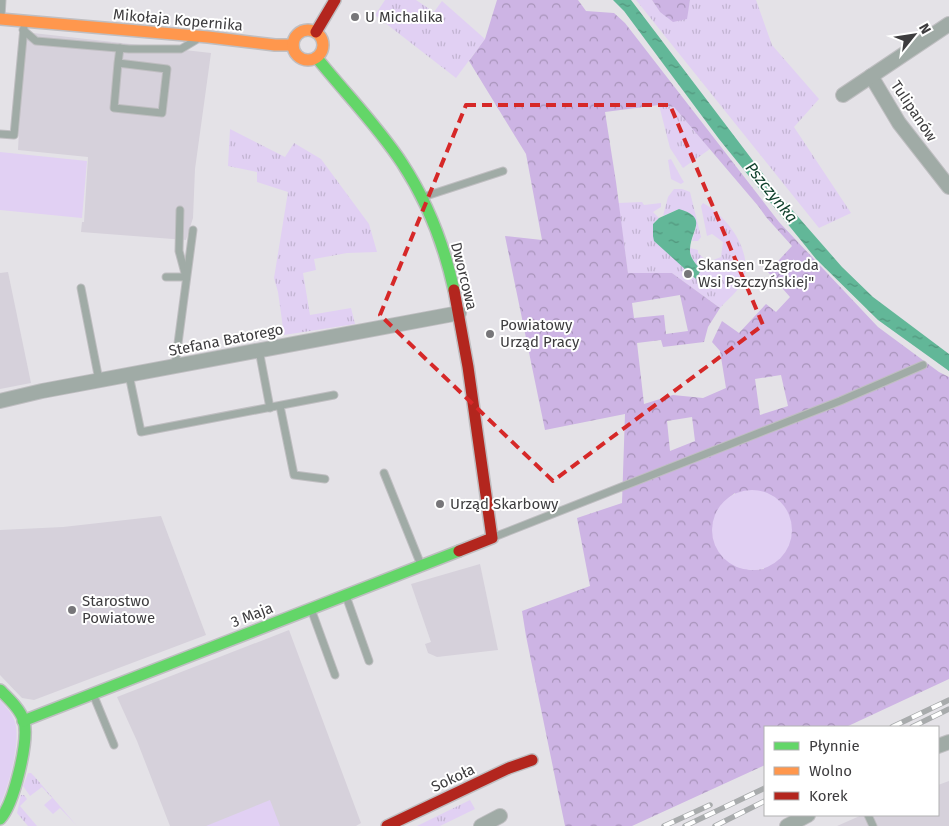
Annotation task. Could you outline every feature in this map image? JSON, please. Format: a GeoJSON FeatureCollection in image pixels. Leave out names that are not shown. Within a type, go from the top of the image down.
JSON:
{"type":"FeatureCollection","features":[{"type":"Feature","properties":{"kind":"street"},"geometry":{"type":"LineString","coordinates":[[316,32],[334,0]]}},
{"type":"Feature","properties":{"kind":"street","name":"Mikołaja Kopernika"},"geometry":{"type":"LineString","coordinates":[[0,20],[24,26],[293,45]]}},
{"type":"Feature","properties":{"kind":"street"},"geometry":{"type":"LineString","coordinates":[[843,95],[949,24]]}},
{"type":"Feature","properties":{"kind":"street"},"geometry":{"type":"LineString","coordinates":[[302,32],[316,32],[324,43],[322,52],[317,58],[310,61],[302,59],[296,54],[293,45],[295,38],[302,32]]}},
{"type":"Feature","properties":{"kind":"street","name":"Dworcowa"},"geometry":{"type":"LineString","coordinates":[[317,58],[339,87],[369,120],[411,177],[422,197],[445,253],[459,313],[492,538]]}},
{"type":"Feature","properties":{"kind":"street","name":"Tulipanów"},"geometry":{"type":"LineString","coordinates":[[871,76],[899,123],[949,187]]}},
{"type":"Feature","properties":{"kind":"street","name":"Stefana Batorego"},"geometry":{"type":"LineString","coordinates":[[0,401],[99,380],[459,313]]}},
{"type":"Feature","properties":{"kind":"street","name":"3 Maja"},"geometry":{"type":"LineString","coordinates":[[23,721],[492,538]]}},
{"type":"Feature","properties":{"kind":"street"},"geometry":{"type":"LineString","coordinates":[[0,690],[15,706],[23,721],[24,744],[9,805],[2,816],[13,826]]}},
{"type":"Feature","properties":{"kind":"street","name":"Sokoła"},"geometry":{"type":"LineString","coordinates":[[387,826],[509,768],[532,760]]}},
{"type":"Feature","properties":{"kind":"street"},"geometry":{"type":"LineString","coordinates":[[481,826],[500,816]]}},
{"type":"Feature","properties":{"kind":"street"},"geometry":{"type":"LineString","coordinates":[[787,826],[806,816]]}},
{"type":"Feature","properties":{"kind":"lane"},"geometry":{"type":"LineString","coordinates":[[0,20],[2,0]]}},
{"type":"Feature","properties":{"kind":"lane"},"geometry":{"type":"LineString","coordinates":[[24,26],[36,42],[129,49],[181,49],[200,37]]}},
{"type":"Feature","properties":{"kind":"lane"},"geometry":{"type":"LineString","coordinates":[[0,134],[14,135],[24,26]]}},
{"type":"Feature","properties":{"kind":"lane"},"geometry":{"type":"LineString","coordinates":[[118,63],[167,69],[162,113],[114,108],[118,63],[120,48]]}},
{"type":"Feature","properties":{"kind":"lane"},"geometry":{"type":"LineString","coordinates":[[422,197],[503,171]]}},
{"type":"Feature","properties":{"kind":"lane"},"geometry":{"type":"LineString","coordinates":[[180,210],[179,251],[186,277]]}},
{"type":"Feature","properties":{"kind":"lane"},"geometry":{"type":"LineString","coordinates":[[175,366],[193,230]]}},
{"type":"Feature","properties":{"kind":"lane"},"geometry":{"type":"LineString","coordinates":[[166,277],[186,277]]}},
{"type":"Feature","properties":{"kind":"lane"},"geometry":{"type":"LineString","coordinates":[[81,288],[99,380]]}},
{"type":"Feature","properties":{"kind":"lane"},"geometry":{"type":"LineString","coordinates":[[259,350],[270,408]]}},
{"type":"Feature","properties":{"kind":"lane"},"geometry":{"type":"LineString","coordinates":[[492,538],[840,401],[923,364]]}},
{"type":"Feature","properties":{"kind":"lane"},"geometry":{"type":"LineString","coordinates":[[129,375],[141,432],[334,395]]}},
{"type":"Feature","properties":{"kind":"lane"},"geometry":{"type":"LineString","coordinates":[[280,406],[294,475],[325,479]]}},
{"type":"Feature","properties":{"kind":"lane"},"geometry":{"type":"LineString","coordinates":[[384,473],[421,566]]}},
{"type":"Feature","properties":{"kind":"lane"},"geometry":{"type":"LineString","coordinates":[[346,595],[369,661]]}},
{"type":"Feature","properties":{"kind":"lane"},"geometry":{"type":"LineString","coordinates":[[311,608],[335,675]]}},
{"type":"Feature","properties":{"kind":"lane"},"geometry":{"type":"LineString","coordinates":[[93,693],[114,745]]}},
{"type":"Feature","properties":{"kind":"highlighted area"},"geometry":{"type":"Polygon","coordinates":[[[466,105],[670,105],[763,325],[553,481],[380,315],[466,105]]]}},
{"type":"Feature","properties":{"kind":"shaded area"},"geometry":{"type":"Polygon","coordinates":[[[24,32],[211,53],[195,169],[193,218],[186,240],[81,232],[82,222],[84,222],[88,157],[18,150],[24,32]]]}},
{"type":"Feature","properties":{"kind":"shaded area"},"geometry":{"type":"Polygon","coordinates":[[[8,272],[31,383],[0,389],[0,273],[8,272]]]}},
{"type":"Feature","properties":{"kind":"shaded area"},"geometry":{"type":"Polygon","coordinates":[[[161,516],[206,635],[34,700],[22,698],[0,675],[0,530],[63,527],[161,516]]]}},
{"type":"Feature","properties":{"kind":"shaded area"},"geometry":{"type":"Polygon","coordinates":[[[480,564],[498,650],[437,657],[428,653],[425,644],[431,642],[411,584],[480,564]]]}},
{"type":"Feature","properties":{"kind":"shaded area"},"geometry":{"type":"Polygon","coordinates":[[[289,630],[361,823],[356,826],[170,826],[137,741],[117,697],[289,630]]]}},
{"type":"Feature","properties":{"kind":"shaded area"},"geometry":{"type":"Polygon","coordinates":[[[949,781],[949,826],[837,826],[860,816],[939,816],[939,785],[949,781]]]}},
{"type":"Feature","properties":{"kind":"green space"},"geometry":{"type":"Polygon","coordinates":[[[385,0],[416,0],[434,12],[442,1],[485,39],[456,78],[375,15],[385,0]]]}},
{"type":"Feature","properties":{"kind":"green space"},"geometry":{"type":"Polygon","coordinates":[[[497,0],[578,0],[586,11],[614,13],[625,23],[779,222],[878,327],[939,372],[949,377],[949,679],[848,726],[764,726],[764,765],[632,826],[565,826],[522,611],[590,586],[577,518],[622,503],[625,414],[545,430],[505,236],[542,240],[526,154],[469,61],[485,39],[497,0]],[[659,105],[605,112],[628,273],[672,273],[720,308],[708,327],[704,342],[663,347],[661,340],[637,343],[644,404],[673,395],[703,398],[726,388],[720,351],[712,342],[722,321],[739,333],[766,304],[776,312],[790,297],[768,272],[792,246],[674,107],[659,105]],[[680,295],[632,303],[634,318],[664,315],[666,334],[688,331],[680,295]],[[781,375],[755,379],[760,415],[788,406],[781,375]],[[692,417],[667,421],[670,451],[695,441],[692,417]],[[735,493],[721,507],[713,525],[738,567],[751,570],[764,569],[735,493]]]}},
{"type":"Feature","properties":{"kind":"green space"},"geometry":{"type":"Polygon","coordinates":[[[636,0],[652,0],[660,12],[686,19],[690,0],[756,0],[772,45],[819,99],[794,127],[851,213],[819,228],[636,0]]]}},
{"type":"Feature","properties":{"kind":"green space"},"geometry":{"type":"Polygon","coordinates":[[[652,0],[690,0],[687,19],[673,22],[660,12],[652,0]]]}},
{"type":"Feature","properties":{"kind":"green space"},"geometry":{"type":"Polygon","coordinates":[[[659,105],[674,107],[710,149],[683,168],[670,148],[659,105]]]}},
{"type":"Feature","properties":{"kind":"green space"},"geometry":{"type":"Polygon","coordinates":[[[230,129],[285,157],[294,143],[321,159],[369,224],[377,252],[347,253],[314,259],[316,270],[303,273],[310,315],[351,308],[355,324],[284,335],[278,292],[274,278],[288,192],[257,182],[257,172],[228,166],[230,129]]]}},
{"type":"Feature","properties":{"kind":"green space"},"geometry":{"type":"Polygon","coordinates":[[[0,152],[87,161],[82,218],[0,210],[0,152]]]}},
{"type":"Feature","properties":{"kind":"green space"},"geometry":{"type":"Polygon","coordinates":[[[671,159],[684,182],[681,184],[671,179],[668,160],[671,159]]]}},
{"type":"Feature","properties":{"kind":"green space"},"geometry":{"type":"Polygon","coordinates":[[[674,189],[690,192],[701,237],[698,241],[692,241],[696,227],[679,209],[663,216],[668,197],[674,189]]]}},
{"type":"Feature","properties":{"kind":"green space"},"geometry":{"type":"Polygon","coordinates":[[[642,202],[644,205],[661,203],[661,207],[653,212],[659,218],[653,224],[701,270],[691,257],[690,248],[698,250],[698,253],[708,262],[721,257],[723,242],[712,234],[707,236],[701,206],[703,203],[730,226],[742,247],[745,270],[741,285],[720,308],[672,273],[628,273],[618,203],[642,202]]]}},
{"type":"Feature","properties":{"kind":"green space"},"geometry":{"type":"Polygon","coordinates":[[[752,490],[767,493],[780,502],[789,515],[792,530],[789,545],[780,558],[767,567],[752,570],[737,567],[724,558],[715,545],[712,530],[715,515],[724,502],[737,493],[752,490]]]}},
{"type":"Feature","properties":{"kind":"green space"},"geometry":{"type":"Polygon","coordinates":[[[0,700],[14,719],[16,741],[10,776],[0,805],[0,700]]]}},
{"type":"Feature","properties":{"kind":"green space"},"geometry":{"type":"Polygon","coordinates":[[[28,773],[34,776],[77,826],[60,808],[53,814],[44,805],[52,798],[42,787],[30,796],[23,786],[28,773]]]}},
{"type":"Feature","properties":{"kind":"green space"},"geometry":{"type":"Polygon","coordinates":[[[21,795],[24,795],[27,799],[20,806],[37,826],[28,826],[17,813],[21,795]]]}},
{"type":"Feature","properties":{"kind":"green space"},"geometry":{"type":"Polygon","coordinates":[[[270,800],[280,826],[206,826],[270,800]]]}},
{"type":"Feature","properties":{"kind":"green space"},"geometry":{"type":"Polygon","coordinates":[[[470,800],[475,809],[440,826],[417,826],[470,800]]]}},
{"type":"Feature","properties":{"kind":"water","name":"Pszczynka"},"geometry":{"type":"Polygon","coordinates":[[[613,0],[631,0],[779,195],[842,267],[873,297],[949,354],[949,371],[878,320],[816,259],[719,139],[624,11],[613,0]]]}},
{"type":"Feature","properties":{"kind":"water"},"geometry":{"type":"Polygon","coordinates":[[[679,209],[688,212],[696,220],[690,252],[693,260],[701,270],[696,279],[654,241],[653,224],[659,218],[679,209]]]}},
{"type":"Feature","properties":{"kind":"railway"},"geometry":{"type":"LineString","coordinates":[[894,726],[949,700]]}},
{"type":"Feature","properties":{"kind":"railway"},"geometry":{"type":"LineString","coordinates":[[914,726],[949,709]]}},
{"type":"Feature","properties":{"kind":"railway"},"geometry":{"type":"LineString","coordinates":[[685,826],[764,788]]}},
{"type":"Feature","properties":{"kind":"railway"},"geometry":{"type":"LineString","coordinates":[[715,826],[764,802]]}},
{"type":"Feature","properties":{"kind":"railway"},"geometry":{"type":"LineString","coordinates":[[664,826],[710,805]]}},
{"type":"Feature","properties":{"kind":"traffic: fast"},"geometry":{"type":"LineString","coordinates":[[317,58],[382,135],[411,178],[434,224],[454,290]]}},
{"type":"Feature","properties":{"kind":"traffic: fast"},"geometry":{"type":"LineString","coordinates":[[23,721],[459,551]]}},
{"type":"Feature","properties":{"kind":"traffic: fast"},"geometry":{"type":"LineString","coordinates":[[0,690],[20,712],[25,730],[22,757],[15,787],[0,819]]}},
{"type":"Feature","properties":{"kind":"traffic: slow"},"geometry":{"type":"LineString","coordinates":[[0,19],[208,37],[275,45],[293,45]]}},
{"type":"Feature","properties":{"kind":"traffic: slow"},"geometry":{"type":"LineString","coordinates":[[308,30],[319,34],[323,45],[319,56],[308,60],[297,56],[293,45],[297,34],[308,30]]}},
{"type":"Feature","properties":{"kind":"traffic: jam"},"geometry":{"type":"LineString","coordinates":[[316,32],[335,0]]}},
{"type":"Feature","properties":{"kind":"traffic: jam"},"geometry":{"type":"LineString","coordinates":[[454,290],[468,367],[492,538],[459,551]]}},
{"type":"Feature","properties":{"kind":"traffic: jam"},"geometry":{"type":"LineString","coordinates":[[387,826],[509,768],[532,760]]}},
{"type":"Feature","properties":{"kind":"place","name":"U Michalika"},"geometry":{"type":"Point","coordinates":[355,17]}},
{"type":"Feature","properties":{"kind":"place","name":"Skansen \"Zagroda Wsi Pszczyńskiej\""},"geometry":{"type":"Point","coordinates":[688,274]}},
{"type":"Feature","properties":{"kind":"place","name":"Powiatowy Urząd Pracy"},"geometry":{"type":"Point","coordinates":[490,334]}},
{"type":"Feature","properties":{"kind":"place","name":"Urząd Skarbowy"},"geometry":{"type":"Point","coordinates":[440,504]}},
{"type":"Feature","properties":{"kind":"place","name":"Starostwo Powiatowe"},"geometry":{"type":"Point","coordinates":[72,610]}}]}
